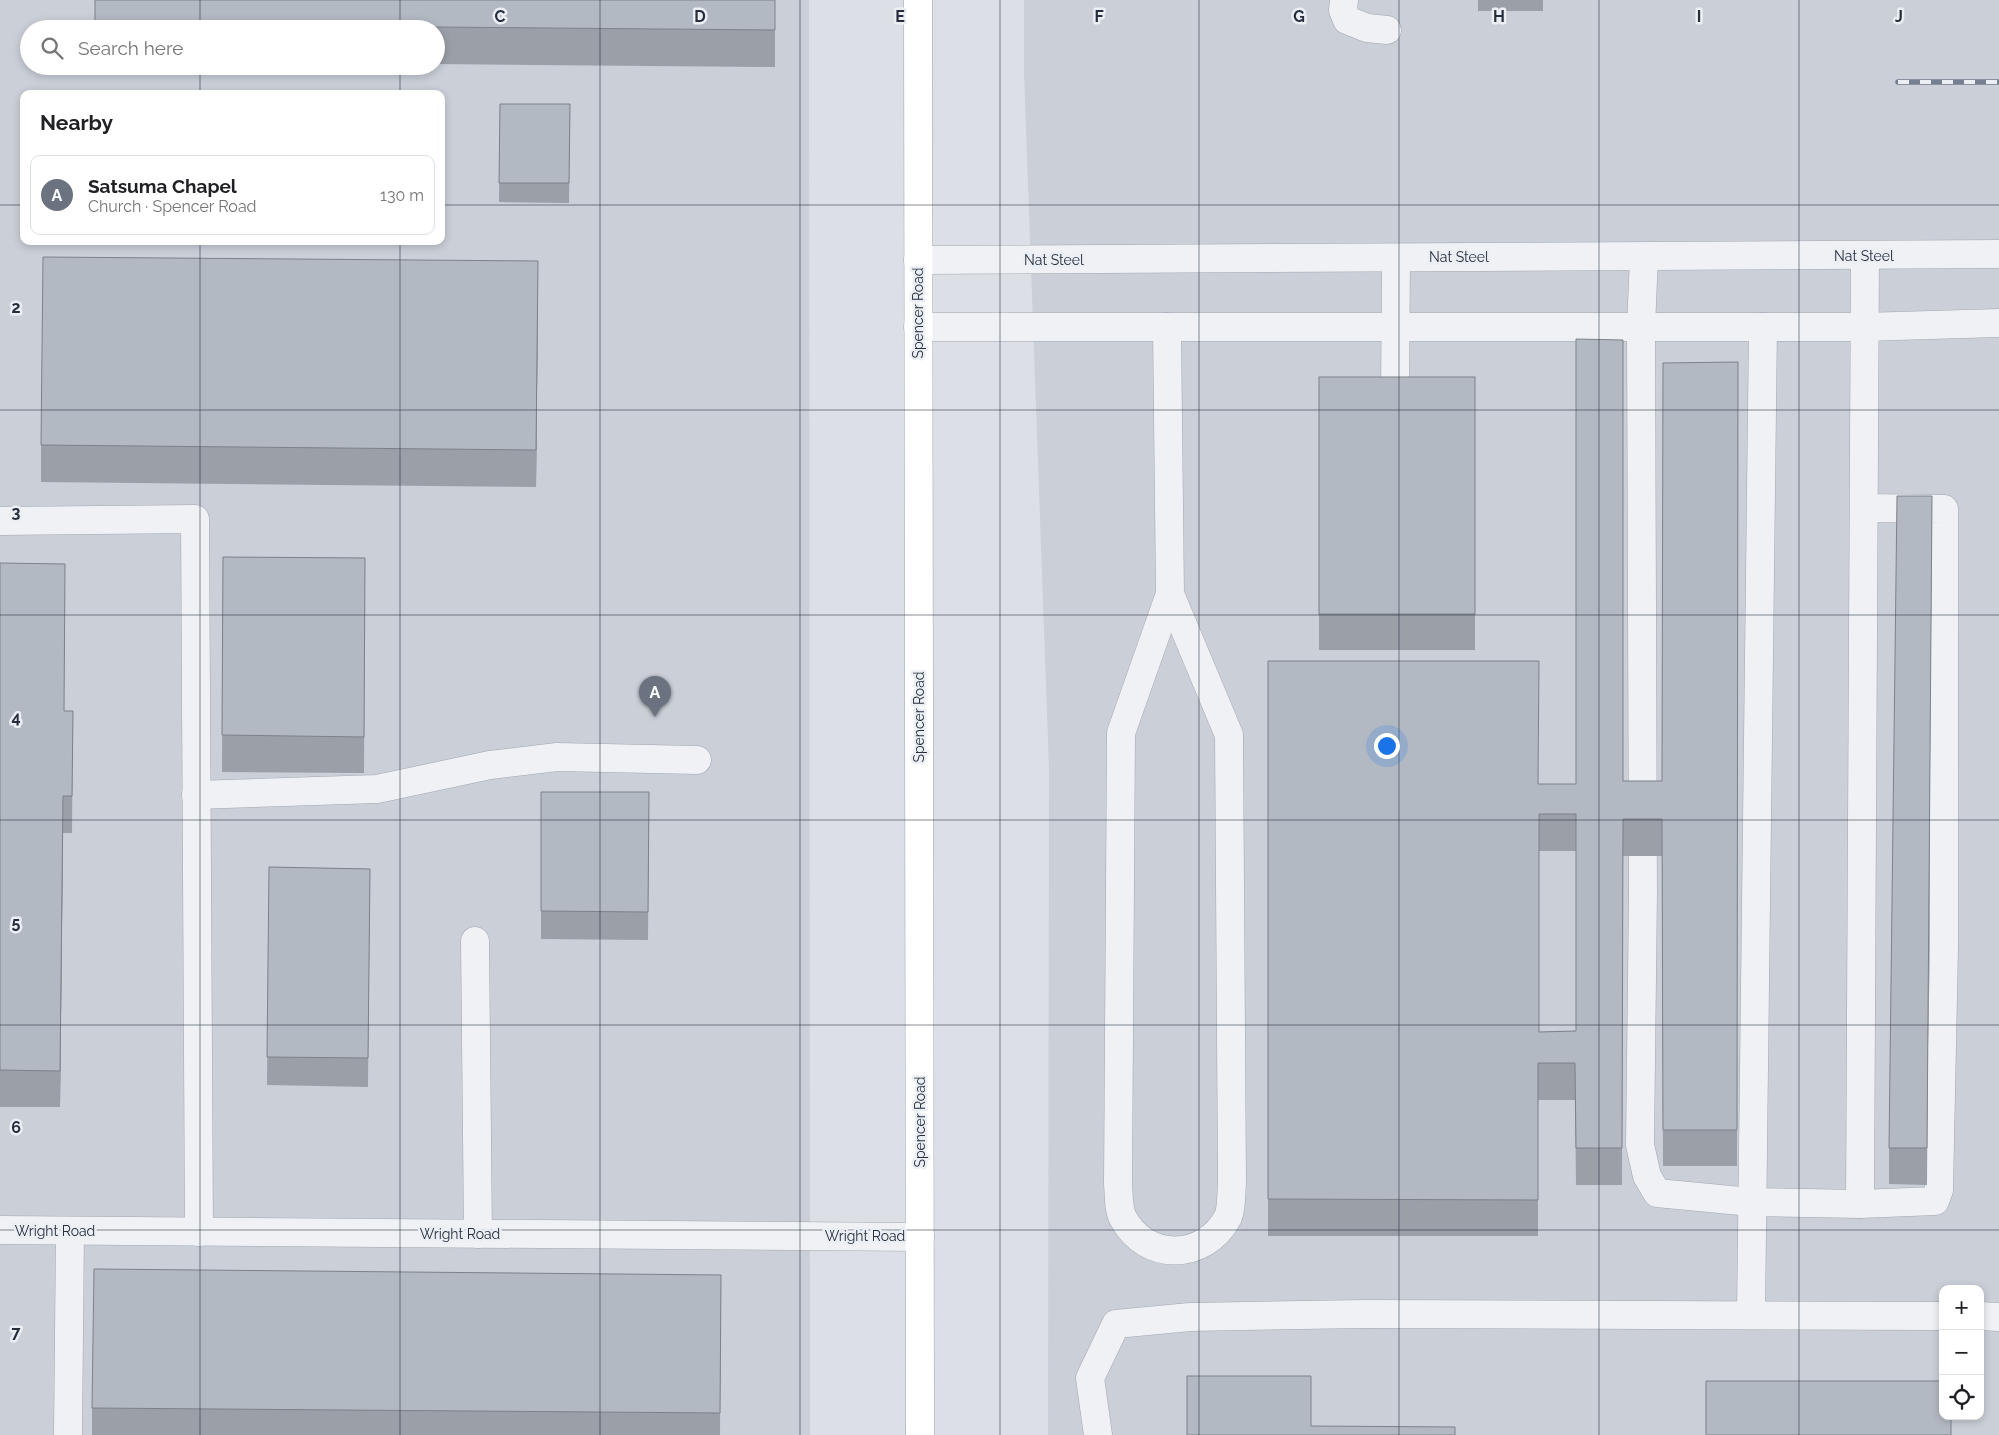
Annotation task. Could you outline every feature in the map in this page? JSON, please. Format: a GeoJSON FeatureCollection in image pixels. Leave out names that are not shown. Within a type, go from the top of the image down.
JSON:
{"type":"FeatureCollection","features":[{"type":"Feature","properties":{"kind":"main road","name":"Spencer Road"},"geometry":{"type":"LineString","coordinates":[[918,0],[920,1435]]}},
{"type":"Feature","properties":{"kind":"street"},"geometry":{"type":"LineString","coordinates":[[1344,0],[1343,10],[1347,20],[1367,28],[1387,30]]}},
{"type":"Feature","properties":{"kind":"street","name":"Nat Steel"},"geometry":{"type":"LineString","coordinates":[[918,260],[1999,254]]}},
{"type":"Feature","properties":{"kind":"street"},"geometry":{"type":"LineString","coordinates":[[1860,1204],[1865,508],[1864,256]]}},
{"type":"Feature","properties":{"kind":"street"},"geometry":{"type":"LineString","coordinates":[[1644,257],[1641,327],[1643,893],[1640,1145],[1647,1176],[1657,1193],[1751,1202],[1860,1204],[1935,1201],[1939,1190],[1944,949],[1944,509],[1865,508]]}},
{"type":"Feature","properties":{"kind":"street"},"geometry":{"type":"LineString","coordinates":[[1395,396],[1396,258]]}},
{"type":"Feature","properties":{"kind":"street"},"geometry":{"type":"LineString","coordinates":[[918,327],[1863,327],[1999,323]]}},
{"type":"Feature","properties":{"kind":"street"},"geometry":{"type":"LineString","coordinates":[[1751,1315],[1763,326]]}},
{"type":"Feature","properties":{"kind":"street"},"geometry":{"type":"LineString","coordinates":[[1167,327],[1170,594],[1121,733],[1118,1184],[1122,1217],[1144,1243],[1176,1252],[1208,1242],[1229,1216],[1232,1183],[1229,735],[1170,594]]}},
{"type":"Feature","properties":{"kind":"street"},"geometry":{"type":"LineString","coordinates":[[0,521],[194,520],[199,1232]]}},
{"type":"Feature","properties":{"kind":"street"},"geometry":{"type":"LineString","coordinates":[[196,794],[376,789],[490,765],[557,757],[697,760]]}},
{"type":"Feature","properties":{"kind":"street"},"geometry":{"type":"LineString","coordinates":[[475,941],[478,1234]]}},
{"type":"Feature","properties":{"kind":"street","name":"Wright Road"},"geometry":{"type":"LineString","coordinates":[[0,1230],[920,1236]]}},
{"type":"Feature","properties":{"kind":"street"},"geometry":{"type":"LineString","coordinates":[[68,1435],[70,1231]]}},
{"type":"Feature","properties":{"kind":"street"},"geometry":{"type":"LineString","coordinates":[[1098,1435],[1090,1378],[1116,1324],[1190,1317],[1354,1314],[1939,1316]]}},
{"type":"Feature","properties":{"kind":"street"},"geometry":{"type":"LineString","coordinates":[[1984,1316],[1999,1317]]}},
{"type":"Feature","properties":{"kind":"shaded area"},"geometry":{"type":"Polygon","coordinates":[[[0,0],[809,0],[810,1435],[0,1435],[0,0]]]}},
{"type":"Feature","properties":{"kind":"shaded area"},"geometry":{"type":"Polygon","coordinates":[[[1024,0],[1999,0],[1999,1435],[1048,1435],[1049,769],[1024,73],[1024,0]]]}},
{"type":"Feature","properties":{"kind":"building"},"geometry":{"type":"Polygon","coordinates":[[[95,0],[775,0],[775,30],[445,27],[445,20],[95,20],[95,0]]]}},
{"type":"Feature","properties":{"kind":"building"},"geometry":{"type":"Polygon","coordinates":[[[500,104],[570,104],[569,183],[499,183],[500,104]]]}},
{"type":"Feature","properties":{"kind":"building"},"geometry":{"type":"Polygon","coordinates":[[[43,257],[538,261],[536,450],[41,445],[43,257]]]}},
{"type":"Feature","properties":{"kind":"building"},"geometry":{"type":"Polygon","coordinates":[[[1576,339],[1623,340],[1623,781],[1662,781],[1663,363],[1738,362],[1737,1130],[1663,1130],[1662,819],[1623,819],[1622,1148],[1576,1148],[1575,1063],[1538,1063],[1538,1200],[1268,1199],[1268,661],[1539,661],[1538,784],[1576,784],[1576,339]],[[1539,814],[1539,1032],[1576,1031],[1576,814],[1539,814]]]}},
{"type":"Feature","properties":{"kind":"building"},"geometry":{"type":"Polygon","coordinates":[[[1319,377],[1475,377],[1475,614],[1319,614],[1319,377]]]}},
{"type":"Feature","properties":{"kind":"building"},"geometry":{"type":"Polygon","coordinates":[[[1897,496],[1932,496],[1927,1148],[1889,1148],[1897,496]]]}},
{"type":"Feature","properties":{"kind":"building"},"geometry":{"type":"Polygon","coordinates":[[[223,557],[365,558],[364,737],[222,735],[223,557]]]}},
{"type":"Feature","properties":{"kind":"building"},"geometry":{"type":"Polygon","coordinates":[[[0,563],[65,564],[64,711],[73,711],[72,796],[63,796],[60,1071],[0,1070],[0,563]]]}},
{"type":"Feature","properties":{"kind":"building"},"geometry":{"type":"Polygon","coordinates":[[[541,792],[649,792],[648,912],[541,911],[541,792]]]}},
{"type":"Feature","properties":{"kind":"building"},"geometry":{"type":"Polygon","coordinates":[[[269,867],[370,869],[368,1058],[267,1057],[269,867]]]}},
{"type":"Feature","properties":{"kind":"building"},"geometry":{"type":"Polygon","coordinates":[[[94,1269],[721,1275],[720,1413],[92,1408],[94,1269]]]}},
{"type":"Feature","properties":{"kind":"building"},"geometry":{"type":"Polygon","coordinates":[[[1187,1376],[1311,1376],[1311,1426],[1455,1427],[1455,1435],[1187,1435],[1187,1376]]]}},
{"type":"Feature","properties":{"kind":"building"},"geometry":{"type":"Polygon","coordinates":[[[1706,1381],[1939,1381],[1939,1420],[1951,1420],[1951,1435],[1706,1435],[1706,1381]]]}},
{"type":"Feature","properties":{"kind":"railway"},"geometry":{"type":"LineString","coordinates":[[1898,82],[1999,82]]}},
{"type":"Feature","properties":{"kind":"place","name":"Satsuma Chapel"},"geometry":{"type":"Point","coordinates":[655,717]}}]}
